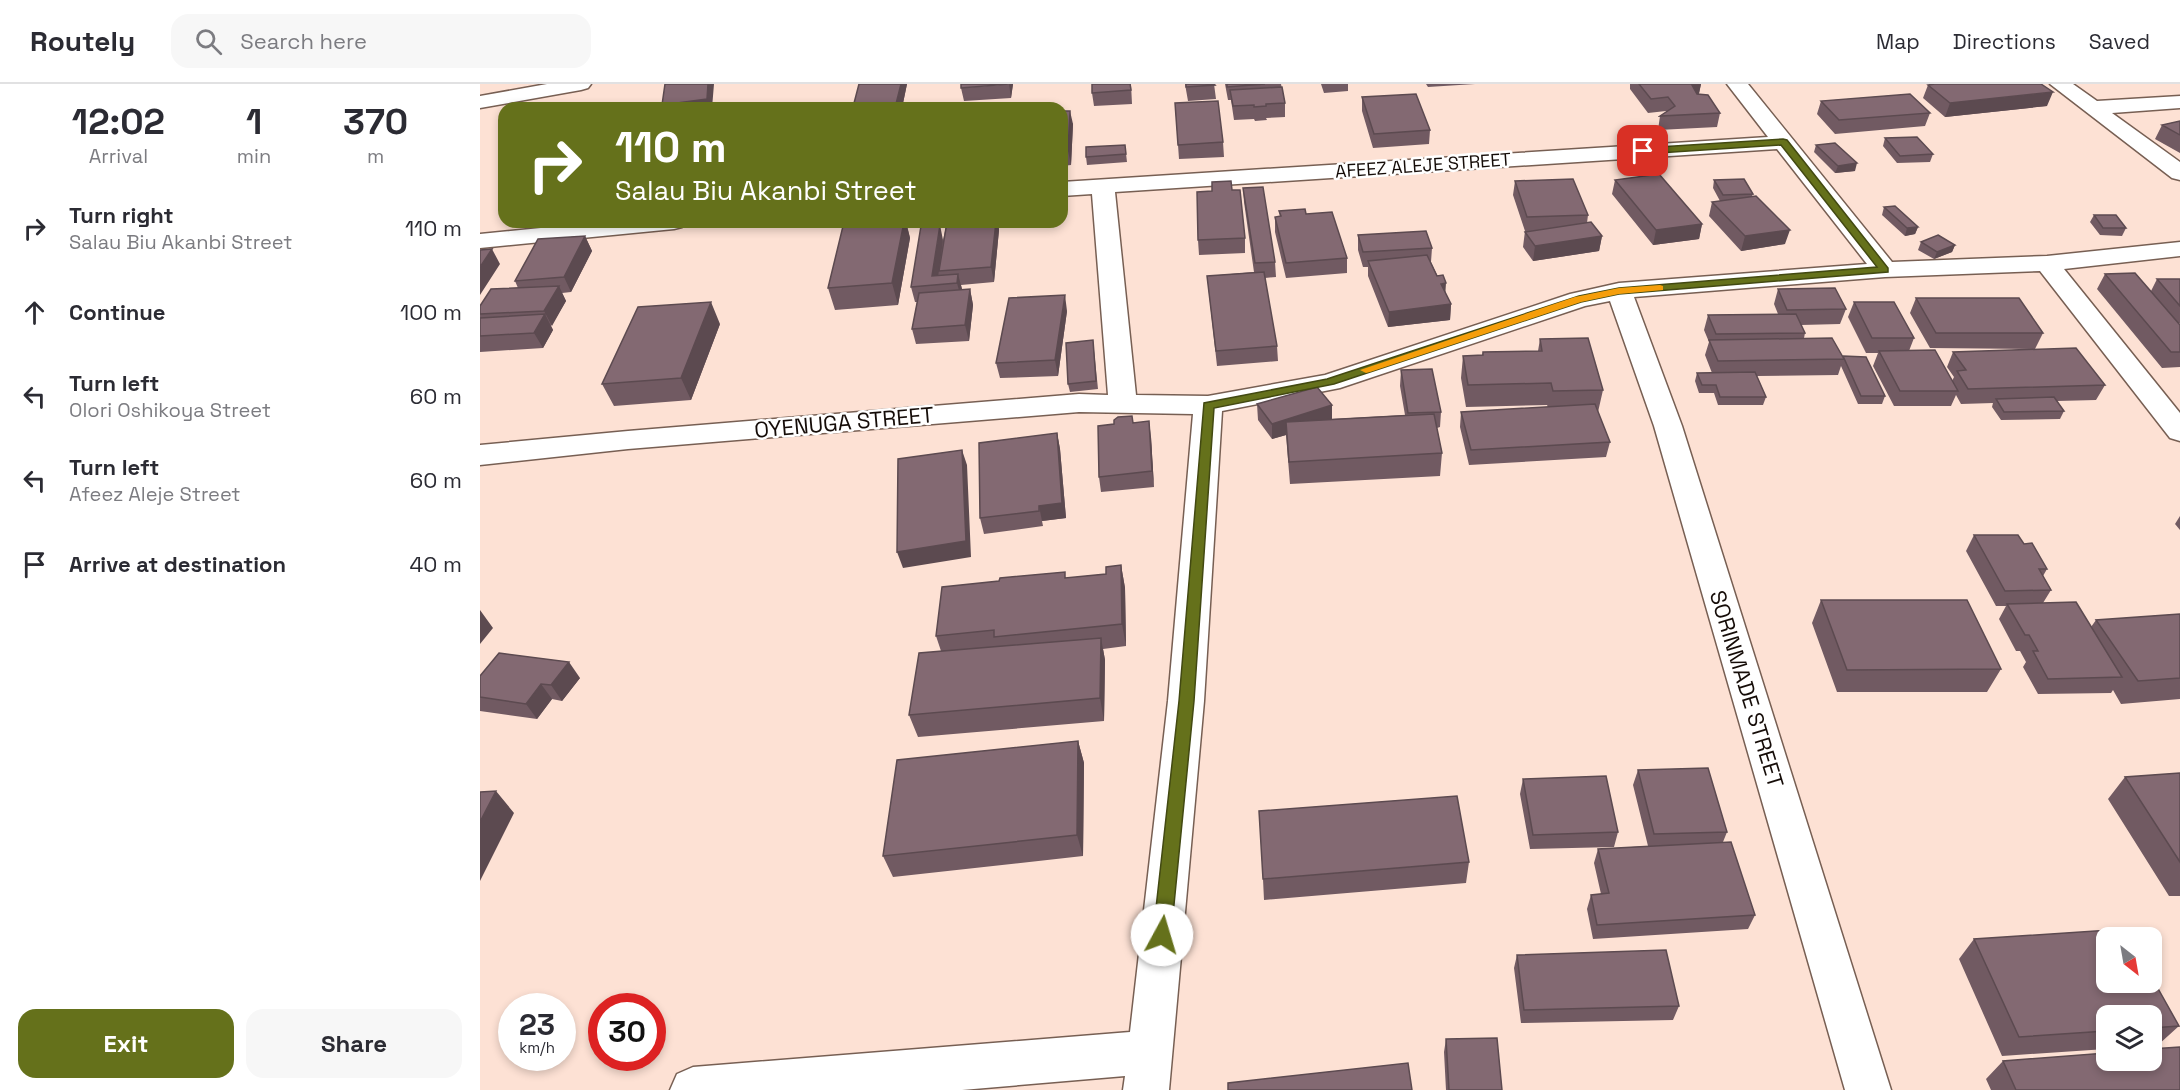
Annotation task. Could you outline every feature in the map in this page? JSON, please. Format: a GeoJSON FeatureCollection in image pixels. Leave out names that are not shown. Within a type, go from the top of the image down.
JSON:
{"type":"FeatureCollection","features":[{"type":"Feature","properties":{"kind":"street"},"geometry":{"type":"LineString","coordinates":[[480,102],[581,84]]}},
{"type":"Feature","properties":{"kind":"street"},"geometry":{"type":"LineString","coordinates":[[1737,84],[1885,270]]}},
{"type":"Feature","properties":{"kind":"street"},"geometry":{"type":"LineString","coordinates":[[2060,84],[2180,173]]}},
{"type":"Feature","properties":{"kind":"street"},"geometry":{"type":"LineString","coordinates":[[2092,108],[2180,102]]}},
{"type":"Feature","properties":{"kind":"street","name":"AFEEZ ALEJE STREET"},"geometry":{"type":"LineString","coordinates":[[1068,189],[1783,142]]}},
{"type":"Feature","properties":{"kind":"street"},"geometry":{"type":"LineString","coordinates":[[1103,186],[1123,405]]}},
{"type":"Feature","properties":{"kind":"street"},"geometry":{"type":"LineString","coordinates":[[480,241],[613,228]]}},
{"type":"Feature","properties":{"kind":"street","name":"OYENUGA STREET"},"geometry":{"type":"LineString","coordinates":[[480,454],[1079,403],[1208,405],[1330,382],[1579,299],[1619,291],[1885,270],[2047,263],[2180,249]]}},
{"type":"Feature","properties":{"kind":"street"},"geometry":{"type":"LineString","coordinates":[[2047,263],[2180,432]]}},
{"type":"Feature","properties":{"kind":"street","name":"SORINMADE STREET"},"geometry":{"type":"LineString","coordinates":[[1619,291],[1668,426],[1868,1090]]}},
{"type":"Feature","properties":{"kind":"street"},"geometry":{"type":"LineString","coordinates":[[693,1090],[1148,1071],[1186,701],[1208,405]]}},
{"type":"Feature","properties":{"kind":"building"},"geometry":{"type":"Polygon","coordinates":[[[665,84],[708,84],[707,99],[662,102],[665,84]]]}},
{"type":"Feature","properties":{"kind":"building"},"geometry":{"type":"Polygon","coordinates":[[[859,84],[901,84],[896,102],[854,102],[859,84]]]}},
{"type":"Feature","properties":{"kind":"building"},"geometry":{"type":"Polygon","coordinates":[[[961,84],[1009,84],[961,88],[961,84]]]}},
{"type":"Feature","properties":{"kind":"building"},"geometry":{"type":"Polygon","coordinates":[[[1092,84],[1130,84],[1131,90],[1092,93],[1092,84]]]}},
{"type":"Feature","properties":{"kind":"building"},"geometry":{"type":"Polygon","coordinates":[[[1186,84],[1214,84],[1215,85],[1186,87],[1186,84]]]}},
{"type":"Feature","properties":{"kind":"building"},"geometry":{"type":"Polygon","coordinates":[[[1227,84],[1265,84],[1227,87],[1227,84]]]}},
{"type":"Feature","properties":{"kind":"building"},"geometry":{"type":"Polygon","coordinates":[[[1639,84],[1698,84],[1692,85],[1697,94],[1708,95],[1720,113],[1660,116],[1675,106],[1668,97],[1651,99],[1639,84]]]}},
{"type":"Feature","properties":{"kind":"building"},"geometry":{"type":"Polygon","coordinates":[[[2041,84],[2053,92],[1950,103],[1928,85],[2041,84]]]}},
{"type":"Feature","properties":{"kind":"building"},"geometry":{"type":"Polygon","coordinates":[[[1282,87],[1285,103],[1254,107],[1254,105],[1233,106],[1230,90],[1282,87]]]}},
{"type":"Feature","properties":{"kind":"building"},"geometry":{"type":"Polygon","coordinates":[[[1416,94],[1430,130],[1374,134],[1362,97],[1416,94]]]}},
{"type":"Feature","properties":{"kind":"building"},"geometry":{"type":"Polygon","coordinates":[[[1910,94],[1930,113],[1839,120],[1821,101],[1910,94]]]}},
{"type":"Feature","properties":{"kind":"building"},"geometry":{"type":"Polygon","coordinates":[[[1218,101],[1223,142],[1178,145],[1175,103],[1218,101]]]}},
{"type":"Feature","properties":{"kind":"building"},"geometry":{"type":"Polygon","coordinates":[[[1068,111],[1070,111],[1068,151],[1068,111]]]}},
{"type":"Feature","properties":{"kind":"building"},"geometry":{"type":"Polygon","coordinates":[[[2180,121],[2180,135],[2162,125],[2180,121]]]}},
{"type":"Feature","properties":{"kind":"building"},"geometry":{"type":"Polygon","coordinates":[[[1917,137],[1933,154],[1900,156],[1885,138],[1917,137]]]}},
{"type":"Feature","properties":{"kind":"building"},"geometry":{"type":"Polygon","coordinates":[[[1835,143],[1857,163],[1838,166],[1816,145],[1835,143]]]}},
{"type":"Feature","properties":{"kind":"building"},"geometry":{"type":"Polygon","coordinates":[[[1125,145],[1126,154],[1086,157],[1086,147],[1125,145]]]}},
{"type":"Feature","properties":{"kind":"building"},"geometry":{"type":"Polygon","coordinates":[[[1659,174],[1702,224],[1656,230],[1615,180],[1659,174]]]}},
{"type":"Feature","properties":{"kind":"building"},"geometry":{"type":"Polygon","coordinates":[[[1573,179],[1588,215],[1527,217],[1515,181],[1573,179]]]}},
{"type":"Feature","properties":{"kind":"building"},"geometry":{"type":"Polygon","coordinates":[[[1744,179],[1753,194],[1723,195],[1714,180],[1744,179]]]}},
{"type":"Feature","properties":{"kind":"building"},"geometry":{"type":"Polygon","coordinates":[[[1231,181],[1232,190],[1240,190],[1245,238],[1198,240],[1197,192],[1212,191],[1212,182],[1231,181]]]}},
{"type":"Feature","properties":{"kind":"building"},"geometry":{"type":"Polygon","coordinates":[[[1263,187],[1275,262],[1255,263],[1243,188],[1263,187]]]}},
{"type":"Feature","properties":{"kind":"building"},"geometry":{"type":"Polygon","coordinates":[[[1756,196],[1790,230],[1745,236],[1712,202],[1756,196]]]}},
{"type":"Feature","properties":{"kind":"building"},"geometry":{"type":"Polygon","coordinates":[[[1895,206],[1918,227],[1907,228],[1884,207],[1895,206]]]}},
{"type":"Feature","properties":{"kind":"building"},"geometry":{"type":"Polygon","coordinates":[[[1305,209],[1306,214],[1332,212],[1347,258],[1286,263],[1275,217],[1281,216],[1279,211],[1305,209]]]}},
{"type":"Feature","properties":{"kind":"building"},"geometry":{"type":"Polygon","coordinates":[[[2094,215],[2116,215],[2126,228],[2103,228],[2094,215]]]}},
{"type":"Feature","properties":{"kind":"building"},"geometry":{"type":"Polygon","coordinates":[[[1591,222],[1602,236],[1535,246],[1525,232],[1591,222]]]}},
{"type":"Feature","properties":{"kind":"building"},"geometry":{"type":"Polygon","coordinates":[[[843,228],[903,228],[892,283],[828,288],[843,228]]]}},
{"type":"Feature","properties":{"kind":"building"},"geometry":{"type":"Polygon","coordinates":[[[921,228],[940,228],[932,276],[958,274],[957,283],[911,287],[921,228]]]}},
{"type":"Feature","properties":{"kind":"building"},"geometry":{"type":"Polygon","coordinates":[[[946,228],[995,228],[991,267],[939,271],[946,228]]]}},
{"type":"Feature","properties":{"kind":"building"},"geometry":{"type":"Polygon","coordinates":[[[1426,231],[1432,248],[1363,252],[1358,235],[1426,231]]]}},
{"type":"Feature","properties":{"kind":"building"},"geometry":{"type":"Polygon","coordinates":[[[1938,235],[1955,245],[1937,252],[1921,242],[1938,235]]]}},
{"type":"Feature","properties":{"kind":"building"},"geometry":{"type":"Polygon","coordinates":[[[585,236],[564,277],[515,281],[538,239],[585,236]]]}},
{"type":"Feature","properties":{"kind":"building"},"geometry":{"type":"Polygon","coordinates":[[[492,249],[480,267],[480,250],[492,249]]]}},
{"type":"Feature","properties":{"kind":"building"},"geometry":{"type":"Polygon","coordinates":[[[1427,255],[1437,276],[1443,275],[1446,283],[1441,284],[1451,304],[1389,312],[1368,261],[1427,255]]]}},
{"type":"Feature","properties":{"kind":"building"},"geometry":{"type":"Polygon","coordinates":[[[1264,272],[1277,346],[1216,351],[1207,276],[1264,272]]]}},
{"type":"Feature","properties":{"kind":"building"},"geometry":{"type":"Polygon","coordinates":[[[2135,273],[2180,325],[2180,352],[2171,352],[2105,274],[2135,273]]]}},
{"type":"Feature","properties":{"kind":"building"},"geometry":{"type":"Polygon","coordinates":[[[2157,279],[2180,279],[2180,306],[2157,279]]]}},
{"type":"Feature","properties":{"kind":"building"},"geometry":{"type":"Polygon","coordinates":[[[559,286],[544,311],[480,314],[480,306],[491,289],[559,286]]]}},
{"type":"Feature","properties":{"kind":"building"},"geometry":{"type":"Polygon","coordinates":[[[1835,288],[1846,309],[1787,310],[1778,289],[1835,288]]]}},
{"type":"Feature","properties":{"kind":"building"},"geometry":{"type":"Polygon","coordinates":[[[970,289],[965,325],[912,329],[919,293],[970,289]]]}},
{"type":"Feature","properties":{"kind":"building"},"geometry":{"type":"Polygon","coordinates":[[[1065,295],[1055,360],[996,363],[1009,298],[1065,295]]]}},
{"type":"Feature","properties":{"kind":"building"},"geometry":{"type":"Polygon","coordinates":[[[1916,298],[2019,298],[2043,333],[1936,333],[1916,298]]]}},
{"type":"Feature","properties":{"kind":"building"},"geometry":{"type":"Polygon","coordinates":[[[711,302],[681,378],[602,384],[638,307],[711,302]]]}},
{"type":"Feature","properties":{"kind":"building"},"geometry":{"type":"Polygon","coordinates":[[[1854,302],[1894,302],[1914,338],[1872,338],[1854,302]]]}},
{"type":"Feature","properties":{"kind":"building"},"geometry":{"type":"Polygon","coordinates":[[[545,314],[534,333],[480,336],[480,318],[545,314]]]}},
{"type":"Feature","properties":{"kind":"building"},"geometry":{"type":"Polygon","coordinates":[[[1796,314],[1805,333],[1716,334],[1708,315],[1796,314]]]}},
{"type":"Feature","properties":{"kind":"building"},"geometry":{"type":"Polygon","coordinates":[[[1588,338],[1603,390],[1553,391],[1551,383],[1468,385],[1463,356],[1483,355],[1483,352],[1542,351],[1540,339],[1588,338]]]}},
{"type":"Feature","properties":{"kind":"building"},"geometry":{"type":"Polygon","coordinates":[[[1832,338],[1844,359],[1718,361],[1709,340],[1832,338]]]}},
{"type":"Feature","properties":{"kind":"building"},"geometry":{"type":"Polygon","coordinates":[[[1093,340],[1096,381],[1068,384],[1066,343],[1093,340]]]}},
{"type":"Feature","properties":{"kind":"building"},"geometry":{"type":"Polygon","coordinates":[[[2076,348],[2105,385],[1968,389],[1957,371],[1966,370],[1953,352],[2076,348]]]}},
{"type":"Feature","properties":{"kind":"building"},"geometry":{"type":"Polygon","coordinates":[[[1935,350],[1958,391],[1900,391],[1879,351],[1935,350]]]}},
{"type":"Feature","properties":{"kind":"building"},"geometry":{"type":"Polygon","coordinates":[[[1843,356],[1866,357],[1885,396],[1861,396],[1843,356]]]}},
{"type":"Feature","properties":{"kind":"building"},"geometry":{"type":"Polygon","coordinates":[[[1432,369],[1441,412],[1408,413],[1401,370],[1432,369]]]}},
{"type":"Feature","properties":{"kind":"building"},"geometry":{"type":"Polygon","coordinates":[[[1755,372],[1766,397],[1720,397],[1716,385],[1702,385],[1697,373],[1755,372]]]}},
{"type":"Feature","properties":{"kind":"building"},"geometry":{"type":"Polygon","coordinates":[[[1317,387],[1332,405],[1272,424],[1257,404],[1317,387]]]}},
{"type":"Feature","properties":{"kind":"building"},"geometry":{"type":"Polygon","coordinates":[[[2054,397],[2064,411],[2004,412],[1996,399],[2054,397]]]}},
{"type":"Feature","properties":{"kind":"building"},"geometry":{"type":"Polygon","coordinates":[[[1595,404],[1610,442],[1471,450],[1461,412],[1595,404]]]}},
{"type":"Feature","properties":{"kind":"building"},"geometry":{"type":"Polygon","coordinates":[[[1434,414],[1442,453],[1289,462],[1286,422],[1434,414]]]}},
{"type":"Feature","properties":{"kind":"building"},"geometry":{"type":"Polygon","coordinates":[[[1132,416],[1133,423],[1149,421],[1152,471],[1099,477],[1098,426],[1114,424],[1114,420],[1118,417],[1132,416]]]}},
{"type":"Feature","properties":{"kind":"building"},"geometry":{"type":"Polygon","coordinates":[[[1057,433],[1062,503],[1039,506],[1039,511],[980,518],[979,443],[1057,433]]]}},
{"type":"Feature","properties":{"kind":"building"},"geometry":{"type":"Polygon","coordinates":[[[962,450],[966,541],[897,552],[898,459],[962,450]]]}},
{"type":"Feature","properties":{"kind":"building"},"geometry":{"type":"Polygon","coordinates":[[[1974,535],[2018,535],[2024,544],[2032,543],[2047,569],[2039,569],[2051,590],[2005,591],[1974,535]]]}},
{"type":"Feature","properties":{"kind":"building"},"geometry":{"type":"Polygon","coordinates":[[[1121,565],[1122,624],[994,637],[994,630],[936,636],[942,587],[999,581],[1000,578],[1065,572],[1065,578],[1106,574],[1106,567],[1121,565]]]}},
{"type":"Feature","properties":{"kind":"building"},"geometry":{"type":"Polygon","coordinates":[[[1821,600],[1967,600],[2001,669],[1847,670],[1821,600]]]}},
{"type":"Feature","properties":{"kind":"building"},"geometry":{"type":"Polygon","coordinates":[[[2076,602],[2122,677],[2048,679],[2033,651],[2038,651],[2029,635],[2025,635],[2007,604],[2076,602]]]}},
{"type":"Feature","properties":{"kind":"building"},"geometry":{"type":"Polygon","coordinates":[[[2180,614],[2180,678],[2138,681],[2096,620],[2180,614]]]}},
{"type":"Feature","properties":{"kind":"building"},"geometry":{"type":"Polygon","coordinates":[[[1101,638],[1100,698],[909,715],[919,653],[1101,638]]]}},
{"type":"Feature","properties":{"kind":"building"},"geometry":{"type":"Polygon","coordinates":[[[499,653],[569,662],[551,685],[541,684],[526,704],[480,697],[480,676],[499,653]]]}},
{"type":"Feature","properties":{"kind":"building"},"geometry":{"type":"Polygon","coordinates":[[[1078,741],[1077,835],[883,856],[897,760],[1078,741]]]}},
{"type":"Feature","properties":{"kind":"building"},"geometry":{"type":"Polygon","coordinates":[[[1708,768],[1727,832],[1654,834],[1638,770],[1708,768]]]}},
{"type":"Feature","properties":{"kind":"building"},"geometry":{"type":"Polygon","coordinates":[[[2180,773],[2180,862],[2125,777],[2180,773]]]}},
{"type":"Feature","properties":{"kind":"building"},"geometry":{"type":"Polygon","coordinates":[[[1606,776],[1618,832],[1533,835],[1523,779],[1606,776]]]}},
{"type":"Feature","properties":{"kind":"building"},"geometry":{"type":"Polygon","coordinates":[[[496,791],[480,822],[480,792],[496,791]]]}},
{"type":"Feature","properties":{"kind":"building"},"geometry":{"type":"Polygon","coordinates":[[[1457,796],[1469,862],[1263,879],[1259,811],[1457,796]]]}},
{"type":"Feature","properties":{"kind":"building"},"geometry":{"type":"Polygon","coordinates":[[[1731,842],[1755,915],[1597,925],[1591,895],[1609,893],[1598,849],[1731,842]]]}},
{"type":"Feature","properties":{"kind":"building"},"geometry":{"type":"Polygon","coordinates":[[[2096,931],[2096,993],[2161,993],[2179,1026],[2162,1027],[2162,1005],[2096,1005],[2096,1032],[2019,1037],[1974,939],[2096,931]]]}},
{"type":"Feature","properties":{"kind":"building"},"geometry":{"type":"Polygon","coordinates":[[[1666,950],[1679,1006],[1524,1010],[1517,955],[1666,950]]]}},
{"type":"Feature","properties":{"kind":"building"},"geometry":{"type":"Polygon","coordinates":[[[1497,1038],[1502,1090],[1449,1090],[1446,1039],[1497,1038]]]}},
{"type":"Feature","properties":{"kind":"building"},"geometry":{"type":"Polygon","coordinates":[[[2180,1047],[2180,1090],[2016,1090],[2003,1061],[2096,1054],[2096,1071],[2162,1071],[2162,1048],[2180,1047]]]}},
{"type":"Feature","properties":{"kind":"building"},"geometry":{"type":"Polygon","coordinates":[[[1408,1063],[1412,1090],[1228,1090],[1228,1083],[1408,1063]]]}},
{"type":"Feature","properties":{"kind":"slow traffic"},"geometry":{"type":"LineString","coordinates":[[1366,370],[1579,299],[1619,291],[1660,288]]}},
{"type":"Feature","properties":{"kind":"route"},"geometry":{"type":"LineString","coordinates":[[1162,935],[1186,701],[1208,405],[1330,382],[1579,299],[1619,291],[1885,270],[1783,142],[1643,151]]}}]}
